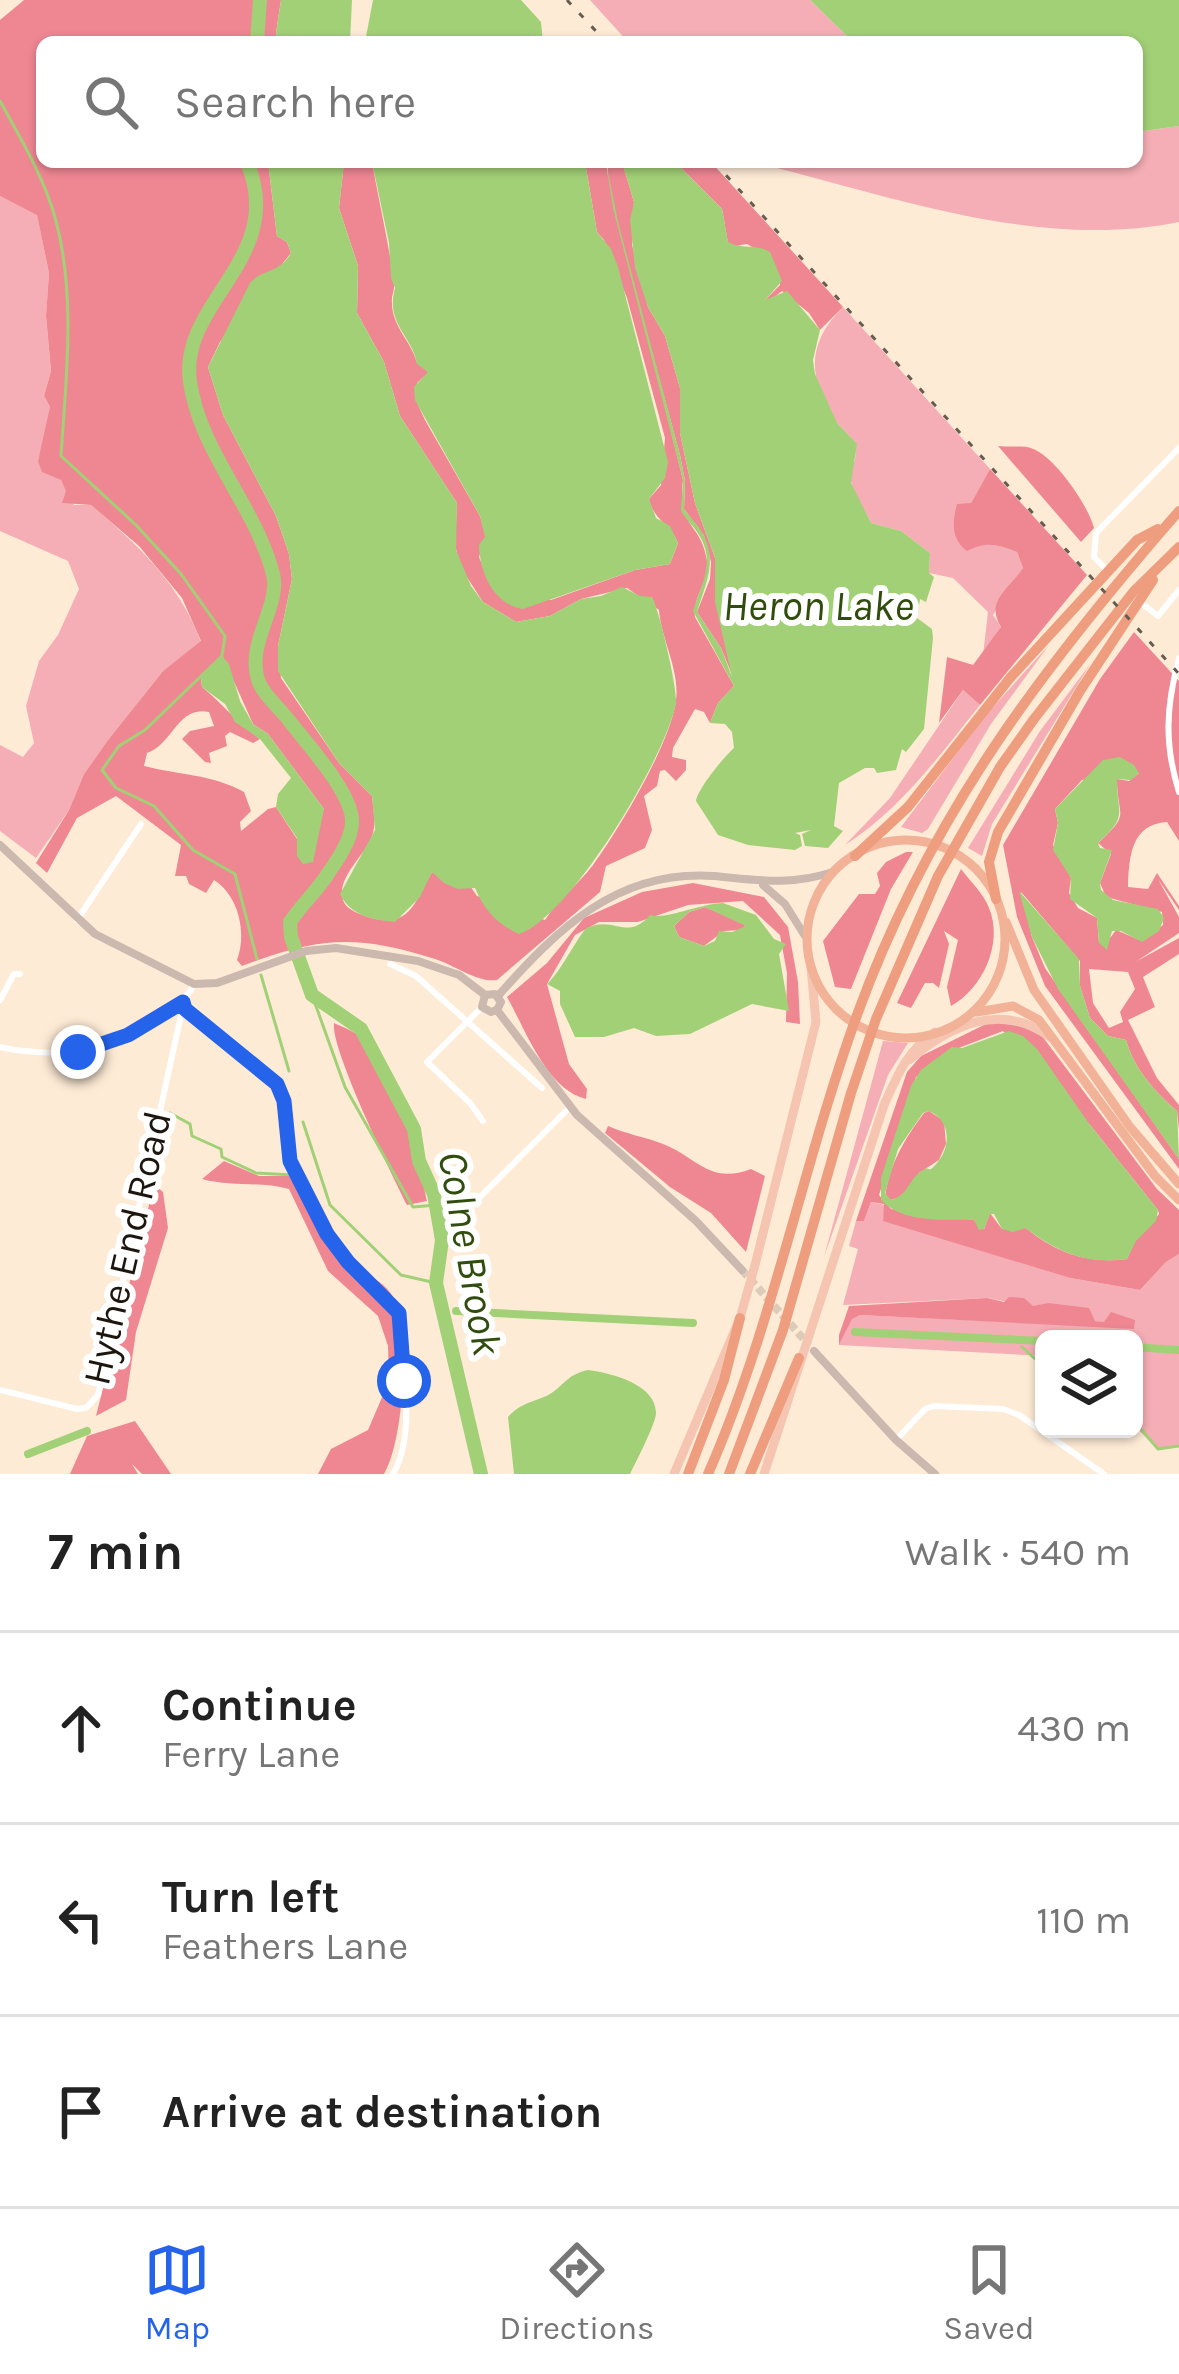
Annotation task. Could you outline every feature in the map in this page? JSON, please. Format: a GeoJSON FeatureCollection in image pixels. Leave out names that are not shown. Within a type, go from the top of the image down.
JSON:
{"type":"FeatureCollection","features":[{"type":"Feature","properties":{"kind":"highway"},"geometry":{"type":"LineString","coordinates":[[708,1474],[768,1315],[858,1012],[922,868],[1015,711],[1103,599],[1137,540],[1166,525],[1179,511]]}},
{"type":"Feature","properties":{"kind":"highway"},"geometry":{"type":"LineString","coordinates":[[729,1474],[782,1330],[876,1019],[938,876],[1000,767],[1179,547]]}},
{"type":"Feature","properties":{"kind":"highway"},"geometry":{"type":"LineString","coordinates":[[1116,573],[1093,588],[1010,677],[908,807],[832,872],[812,899],[806,936],[811,967],[832,1003],[862,1028],[900,1038],[935,1032],[998,1006],[1019,1008],[1039,1020],[1155,1176],[1179,1200]]}},
{"type":"Feature","properties":{"kind":"highway"},"geometry":{"type":"LineString","coordinates":[[996,899],[989,862],[993,842],[1120,618]]}},
{"type":"Feature","properties":{"kind":"highway"},"geometry":{"type":"LineString","coordinates":[[855,856],[883,844],[920,841],[976,865],[996,899],[1034,990],[1130,1127],[1179,1184]]}},
{"type":"Feature","properties":{"kind":"highway"},"geometry":{"type":"LineString","coordinates":[[968,1016],[988,998],[1001,977],[1006,954],[1004,918]]}},
{"type":"Feature","properties":{"kind":"highway"},"geometry":{"type":"LineString","coordinates":[[688,1474],[724,1380],[740,1318]]}},
{"type":"Feature","properties":{"kind":"highway"},"geometry":{"type":"LineString","coordinates":[[750,1474],[799,1358]]}},
{"type":"Feature","properties":{"kind":"main road"},"geometry":{"type":"LineString","coordinates":[[0,845],[77,920],[121,950],[194,984],[217,983],[306,951],[347,948],[418,961],[459,975],[485,994],[498,996]]}},
{"type":"Feature","properties":{"kind":"main road"},"geometry":{"type":"LineString","coordinates":[[498,996],[562,929],[612,894],[646,881],[714,876],[762,884],[832,872]]}},
{"type":"Feature","properties":{"kind":"main road"},"geometry":{"type":"LineString","coordinates":[[762,884],[785,904],[806,936]]}},
{"type":"Feature","properties":{"kind":"main road"},"geometry":{"type":"LineString","coordinates":[[674,1474],[740,1318],[816,1022],[811,967]]}},
{"type":"Feature","properties":{"kind":"main road"},"geometry":{"type":"LineString","coordinates":[[485,994],[482,1007],[490,1012],[500,1004],[498,996]]}},
{"type":"Feature","properties":{"kind":"main road"},"geometry":{"type":"LineString","coordinates":[[497,1010],[598,1137],[696,1221],[742,1270]]}},
{"type":"Feature","properties":{"kind":"main road"},"geometry":{"type":"LineString","coordinates":[[896,1077],[920,1051],[993,1017],[1023,1021],[1054,1040]]}},
{"type":"Feature","properties":{"kind":"main road"},"geometry":{"type":"LineString","coordinates":[[764,1474],[896,1077],[913,1047],[935,1032]]}},
{"type":"Feature","properties":{"kind":"main road"},"geometry":{"type":"LineString","coordinates":[[814,1351],[896,1440],[935,1474]]}},
{"type":"Feature","properties":{"kind":"street"},"geometry":{"type":"LineString","coordinates":[[1179,448],[1101,528],[1092,548],[1094,557],[1153,615],[1158,616],[1179,590]]}},
{"type":"Feature","properties":{"kind":"street"},"geometry":{"type":"LineString","coordinates":[[1179,658],[1171,686],[1167,741],[1179,792]]}},
{"type":"Feature","properties":{"kind":"street"},"geometry":{"type":"LineString","coordinates":[[77,920],[141,824]]}},
{"type":"Feature","properties":{"kind":"street"},"geometry":{"type":"LineString","coordinates":[[390,964],[416,976],[542,1088]]}},
{"type":"Feature","properties":{"kind":"street"},"geometry":{"type":"LineString","coordinates":[[0,1000],[14,974],[20,974]]}},
{"type":"Feature","properties":{"kind":"street"},"geometry":{"type":"LineString","coordinates":[[0,1047],[90,1050],[184,1006],[194,984]]}},
{"type":"Feature","properties":{"kind":"street"},"geometry":{"type":"LineString","coordinates":[[184,1006],[277,1084],[284,1101],[290,1161],[327,1234],[399,1313],[406,1429],[401,1462],[394,1474]]}},
{"type":"Feature","properties":{"kind":"street","name":"Hythe End Road"},"geometry":{"type":"LineString","coordinates":[[0,1390],[77,1409],[86,1408],[98,1395],[184,1006]]}},
{"type":"Feature","properties":{"kind":"street"},"geometry":{"type":"LineString","coordinates":[[482,1007],[427,1062],[470,1102],[483,1121]]}},
{"type":"Feature","properties":{"kind":"street"},"geometry":{"type":"LineString","coordinates":[[459,1218],[570,1107]]}},
{"type":"Feature","properties":{"kind":"street"},"geometry":{"type":"LineString","coordinates":[[896,1440],[925,1409],[934,1406],[1004,1409],[1104,1474]]}},
{"type":"Feature","properties":{"kind":"shaded area"},"geometry":{"type":"Polygon","coordinates":[[[24,0],[281,0],[277,36],[36,36],[36,168],[269,168],[277,236],[287,242],[291,253],[220,342],[208,367],[223,415],[276,516],[289,554],[292,579],[278,646],[281,678],[339,763],[372,796],[373,833],[344,882],[343,900],[365,916],[392,920],[408,912],[432,872],[470,886],[477,896],[545,920],[593,865],[665,739],[677,689],[659,610],[627,588],[581,599],[550,616],[516,622],[483,602],[461,568],[455,545],[457,503],[400,416],[384,362],[357,313],[358,266],[339,208],[343,168],[373,168],[392,269],[393,312],[417,363],[429,372],[417,383],[418,405],[480,516],[486,537],[479,557],[492,588],[551,600],[635,570],[670,564],[678,543],[649,499],[661,485],[665,438],[627,298],[597,232],[586,168],[607,168],[608,176],[608,168],[624,168],[634,202],[632,245],[648,307],[665,336],[680,388],[680,433],[695,503],[715,558],[720,622],[735,682],[721,648],[697,612],[710,579],[711,562],[704,536],[684,509],[685,481],[680,455],[641,311],[683,480],[683,508],[707,561],[695,617],[734,686],[718,703],[710,723],[704,712],[695,709],[673,748],[672,757],[686,760],[686,770],[676,781],[660,771],[657,786],[644,796],[652,830],[645,848],[606,866],[600,892],[497,980],[482,979],[407,951],[359,943],[316,944],[242,966],[237,960],[241,927],[230,895],[214,880],[206,893],[189,884],[186,876],[175,876],[181,845],[116,796],[77,818],[47,873],[36,863],[108,740],[163,671],[201,641],[182,598],[139,546],[91,505],[62,503],[66,491],[61,480],[42,472],[38,461],[50,407],[44,396],[51,371],[46,316],[49,273],[37,215],[0,196],[0,20],[24,0]],[[223,657],[201,678],[202,687],[260,739],[253,743],[230,732],[225,736],[227,746],[209,753],[211,763],[205,762],[182,739],[190,731],[214,726],[209,712],[199,711],[147,753],[144,766],[232,786],[244,792],[251,811],[240,822],[241,831],[276,807],[297,839],[324,809],[268,734],[253,724],[223,657]]]}},
{"type":"Feature","properties":{"kind":"shaded area"},"geometry":{"type":"Polygon","coordinates":[[[590,0],[810,0],[847,36],[623,36],[590,0]]]}},
{"type":"Feature","properties":{"kind":"shaded area"},"geometry":{"type":"Polygon","coordinates":[[[1179,126],[1179,222],[1071,230],[1017,224],[910,203],[776,168],[1143,168],[1143,131],[1179,126]]]}},
{"type":"Feature","properties":{"kind":"shaded area"},"geometry":{"type":"Polygon","coordinates":[[[681,168],[716,168],[843,307],[820,330],[809,313],[782,291],[765,300],[780,285],[774,264],[747,244],[728,243],[722,209],[681,168]]]}},
{"type":"Feature","properties":{"kind":"shaded area"},"geometry":{"type":"Polygon","coordinates":[[[0,196],[37,214],[49,273],[46,317],[51,371],[44,396],[50,407],[38,460],[61,480],[74,505],[91,505],[155,566],[181,601],[201,642],[163,671],[108,740],[36,858],[0,831],[0,745],[23,757],[34,743],[26,706],[39,661],[58,635],[79,589],[68,561],[0,531],[0,196]]]}},
{"type":"Feature","properties":{"kind":"shaded area"},"geometry":{"type":"Polygon","coordinates":[[[843,307],[990,469],[971,503],[982,543],[1017,552],[1023,568],[993,615],[1001,627],[983,655],[988,612],[953,578],[929,573],[930,553],[901,531],[871,523],[854,492],[854,445],[827,407],[815,363],[822,335],[843,307]]]}},
{"type":"Feature","properties":{"kind":"shaded area"},"geometry":{"type":"Polygon","coordinates":[[[998,446],[1027,447],[1058,468],[1094,528],[1081,542],[998,446]]]}},
{"type":"Feature","properties":{"kind":"shaded area"},"geometry":{"type":"Polygon","coordinates":[[[990,469],[1087,575],[980,705],[963,690],[939,723],[947,657],[973,665],[1001,627],[997,603],[1023,568],[1017,552],[992,545],[967,551],[955,536],[957,504],[971,503],[990,469]]]}},
{"type":"Feature","properties":{"kind":"shaded area"},"geometry":{"type":"Polygon","coordinates":[[[1134,632],[1179,681],[1179,841],[1167,822],[1146,829],[1134,844],[1128,887],[1148,889],[1157,873],[1179,906],[1179,910],[1158,879],[1179,917],[1179,933],[1137,961],[1179,938],[1179,954],[1143,977],[1155,1007],[1128,1020],[1157,1078],[1179,1105],[1179,1130],[1177,1111],[1146,1079],[1126,1040],[1108,1036],[1090,1018],[1080,986],[1080,961],[1021,892],[1045,968],[1179,1159],[1179,1169],[1045,986],[1017,917],[1003,845],[1100,679],[1134,632]],[[1139,773],[1082,780],[1055,809],[1058,823],[1053,845],[1071,878],[1069,893],[1078,908],[1097,918],[1099,943],[1107,942],[1116,930],[1142,941],[1163,925],[1162,912],[1106,897],[1100,883],[1111,854],[1098,843],[1120,814],[1117,779],[1129,781],[1139,773]],[[1089,969],[1093,1003],[1109,1028],[1123,1022],[1120,1012],[1135,989],[1128,972],[1089,969]]]}},
{"type":"Feature","properties":{"kind":"shaded area"},"geometry":{"type":"Polygon","coordinates":[[[1049,645],[991,724],[928,829],[922,833],[901,827],[985,716],[1049,645]]]}},
{"type":"Feature","properties":{"kind":"shaded area"},"geometry":{"type":"Polygon","coordinates":[[[1091,663],[992,824],[982,856],[968,848],[1040,731],[1091,663]]]}},
{"type":"Feature","properties":{"kind":"shaded area"},"geometry":{"type":"Polygon","coordinates":[[[963,690],[980,705],[902,798],[845,845],[890,798],[963,690]]]}},
{"type":"Feature","properties":{"kind":"shaded area"},"geometry":{"type":"Polygon","coordinates":[[[913,852],[891,889],[851,989],[835,987],[823,941],[859,894],[875,894],[880,886],[877,873],[886,862],[913,852]]]}},
{"type":"Feature","properties":{"kind":"shaded area"},"geometry":{"type":"Polygon","coordinates":[[[961,869],[984,898],[993,922],[992,950],[981,977],[951,1006],[947,987],[958,940],[944,931],[949,944],[939,988],[925,983],[911,1008],[897,1003],[961,869]]]}},
{"type":"Feature","properties":{"kind":"shaded area"},"geometry":{"type":"Polygon","coordinates":[[[693,883],[764,897],[788,927],[800,1024],[786,1022],[787,973],[780,935],[743,901],[688,905],[638,922],[599,922],[575,935],[547,984],[569,1064],[587,1089],[586,1099],[572,1093],[548,1071],[507,997],[547,963],[584,918],[642,892],[693,883]]]}},
{"type":"Feature","properties":{"kind":"shaded area"},"geometry":{"type":"Polygon","coordinates":[[[705,907],[746,925],[742,930],[724,931],[704,946],[679,937],[674,926],[689,912],[705,907]]]}},
{"type":"Feature","properties":{"kind":"shaded area"},"geometry":{"type":"Polygon","coordinates":[[[990,1022],[1029,1027],[1042,1036],[1157,1189],[1179,1210],[1179,1254],[1140,1290],[1070,1278],[883,1221],[884,1204],[871,1202],[864,1221],[856,1221],[907,1072],[921,1056],[990,1022]],[[1003,1031],[951,1051],[916,1077],[879,1195],[891,1209],[974,1220],[984,1229],[990,1213],[1002,1229],[1026,1228],[1073,1255],[1127,1259],[1158,1210],[1090,1125],[1003,1031]]]}},
{"type":"Feature","properties":{"kind":"shaded area"},"geometry":{"type":"Polygon","coordinates":[[[334,1023],[367,1042],[387,1074],[412,1141],[427,1201],[407,1205],[351,1084],[334,1023]]]}},
{"type":"Feature","properties":{"kind":"shaded area"},"geometry":{"type":"Polygon","coordinates":[[[883,1041],[908,1043],[888,1075],[824,1257],[883,1041]]]}},
{"type":"Feature","properties":{"kind":"shaded area"},"geometry":{"type":"Polygon","coordinates":[[[929,1111],[944,1121],[946,1144],[939,1160],[919,1173],[905,1195],[891,1200],[885,1197],[894,1163],[929,1111]]]}},
{"type":"Feature","properties":{"kind":"shaded area"},"geometry":{"type":"Polygon","coordinates":[[[608,1126],[675,1149],[714,1172],[751,1169],[765,1176],[746,1252],[711,1213],[670,1187],[605,1133],[608,1126]]]}},
{"type":"Feature","properties":{"kind":"shaded area"},"geometry":{"type":"Polygon","coordinates":[[[224,1161],[259,1176],[298,1176],[346,1257],[394,1299],[402,1337],[403,1388],[396,1438],[384,1474],[318,1474],[331,1449],[368,1430],[389,1381],[388,1346],[378,1316],[328,1271],[289,1189],[202,1179],[224,1161]]]}},
{"type":"Feature","properties":{"kind":"shaded area"},"geometry":{"type":"Polygon","coordinates":[[[151,1182],[163,1192],[168,1228],[136,1332],[126,1400],[96,1416],[152,1193],[147,1188],[151,1182]]]}},
{"type":"Feature","properties":{"kind":"shaded area"},"geometry":{"type":"Polygon","coordinates":[[[871,1202],[885,1205],[883,1220],[1070,1278],[1140,1290],[1179,1254],[1179,1447],[1158,1450],[1143,1434],[1143,1330],[1035,1330],[1035,1356],[839,1345],[852,1318],[860,1315],[1134,1328],[1095,1321],[1048,1303],[1033,1307],[987,1298],[843,1305],[858,1249],[849,1246],[856,1221],[864,1221],[871,1202]]]}},
{"type":"Feature","properties":{"kind":"shaded area"},"geometry":{"type":"Polygon","coordinates":[[[1009,1297],[1024,1298],[1033,1306],[1089,1308],[1095,1321],[1104,1322],[1111,1312],[1135,1320],[1134,1329],[860,1315],[852,1319],[839,1345],[849,1306],[987,1298],[1004,1302],[1009,1297]]]}},
{"type":"Feature","properties":{"kind":"shaded area"},"geometry":{"type":"Polygon","coordinates":[[[135,1421],[171,1474],[142,1474],[132,1464],[138,1474],[70,1474],[87,1436],[135,1421]]]}},
{"type":"Feature","properties":{"kind":"water"},"geometry":{"type":"Polygon","coordinates":[[[281,0],[352,0],[350,36],[276,33],[281,0]]]}},
{"type":"Feature","properties":{"kind":"water"},"geometry":{"type":"Polygon","coordinates":[[[373,0],[521,0],[541,22],[542,36],[366,36],[373,0]]]}},
{"type":"Feature","properties":{"kind":"water"},"geometry":{"type":"Polygon","coordinates":[[[810,0],[1179,0],[1179,126],[1143,131],[1143,36],[847,36],[810,0]]]}},
{"type":"Feature","properties":{"kind":"water"},"geometry":{"type":"Polygon","coordinates":[[[269,168],[343,168],[339,208],[358,266],[357,313],[384,362],[400,416],[457,503],[456,550],[483,602],[516,622],[550,616],[581,599],[622,587],[652,597],[655,604],[676,695],[668,728],[635,796],[588,868],[540,922],[519,934],[492,916],[475,888],[458,889],[432,872],[420,897],[395,922],[363,915],[340,894],[375,830],[372,796],[339,763],[278,671],[278,646],[292,579],[289,554],[276,516],[223,415],[208,367],[250,283],[281,265],[291,253],[287,242],[277,236],[269,168]]]}},
{"type":"Feature","properties":{"kind":"water"},"geometry":{"type":"Polygon","coordinates":[[[373,168],[586,168],[597,232],[618,267],[668,462],[665,478],[649,499],[656,518],[670,526],[678,543],[670,564],[635,570],[523,609],[496,594],[482,566],[479,545],[485,537],[480,516],[415,400],[414,387],[428,372],[417,364],[396,320],[389,243],[373,168]]]}},
{"type":"Feature","properties":{"kind":"water","name":"Heron Lake"},"geometry":{"type":"Polygon","coordinates":[[[607,168],[680,455],[685,481],[684,509],[701,530],[710,554],[697,612],[721,648],[732,677],[715,602],[715,558],[695,503],[680,433],[680,388],[665,336],[648,307],[635,268],[630,220],[634,202],[624,168],[681,168],[722,209],[728,242],[770,252],[782,281],[765,300],[787,291],[820,330],[815,374],[837,423],[857,444],[851,483],[871,523],[901,531],[930,553],[929,573],[934,577],[926,602],[920,599],[917,618],[932,629],[933,638],[924,729],[906,752],[902,749],[896,770],[877,773],[865,768],[839,783],[834,826],[843,831],[828,848],[805,846],[802,834],[811,830],[795,833],[802,846],[795,850],[748,845],[718,835],[696,801],[734,748],[732,732],[725,724],[710,723],[718,703],[734,686],[693,611],[706,555],[699,535],[681,511],[683,480],[607,168]]]}},
{"type":"Feature","properties":{"kind":"water"},"geometry":{"type":"Polygon","coordinates":[[[222,656],[253,724],[268,734],[324,809],[313,862],[303,864],[297,856],[297,838],[276,807],[278,794],[291,778],[260,739],[235,722],[225,704],[202,687],[201,678],[222,656]]]}},
{"type":"Feature","properties":{"kind":"water"},"geometry":{"type":"Polygon","coordinates":[[[1120,757],[1139,773],[1131,780],[1117,779],[1118,820],[1098,843],[1112,850],[1101,890],[1113,900],[1158,909],[1164,918],[1159,931],[1142,942],[1112,931],[1107,950],[1099,943],[1097,918],[1070,899],[1071,878],[1053,850],[1058,823],[1055,809],[1103,760],[1120,757]]]}},
{"type":"Feature","properties":{"kind":"water"},"geometry":{"type":"Polygon","coordinates":[[[1019,891],[1079,959],[1080,986],[1090,1018],[1108,1036],[1126,1040],[1146,1079],[1177,1111],[1179,1159],[1058,989],[1032,937],[1019,891]]]}},
{"type":"Feature","properties":{"kind":"water"},"geometry":{"type":"Polygon","coordinates":[[[713,904],[756,915],[774,939],[786,944],[779,954],[789,1011],[752,1004],[690,1034],[656,1036],[634,1028],[604,1037],[575,1037],[560,1004],[560,991],[547,984],[587,928],[605,924],[634,927],[650,915],[713,904]],[[705,907],[689,912],[674,926],[679,937],[704,946],[715,941],[719,931],[746,926],[705,907]]]}},
{"type":"Feature","properties":{"kind":"water"},"geometry":{"type":"Polygon","coordinates":[[[1009,1031],[1037,1049],[1158,1210],[1156,1221],[1136,1241],[1127,1259],[1073,1255],[1026,1228],[1002,1229],[994,1214],[979,1230],[974,1220],[912,1217],[881,1200],[881,1178],[911,1086],[921,1070],[952,1047],[962,1048],[1009,1031]],[[923,1113],[898,1149],[885,1193],[891,1200],[942,1156],[947,1134],[936,1115],[923,1113]]]}},
{"type":"Feature","properties":{"kind":"water"},"geometry":{"type":"Polygon","coordinates":[[[588,1370],[641,1387],[654,1403],[653,1425],[630,1474],[514,1474],[508,1417],[588,1370]]]}},
{"type":"Feature","properties":{"kind":"waterway","name":"Colne Brook"},"geometry":{"type":"LineString","coordinates":[[257,36],[260,0]]}},
{"type":"Feature","properties":{"kind":"waterway"},"geometry":{"type":"LineString","coordinates":[[0,101],[46,190],[62,250],[68,338],[61,456],[181,574],[225,636],[222,656],[145,730],[119,746],[102,770],[116,788],[154,806],[193,850],[235,874],[257,959]]}},
{"type":"Feature","properties":{"kind":"waterway","name":"Colne Brook"},"geometry":{"type":"LineString","coordinates":[[249,168],[256,196],[254,226],[244,253],[200,328],[191,354],[190,382],[205,432],[254,525],[273,574],[272,599],[256,652],[258,680],[329,771],[351,812],[347,842],[290,922],[291,937],[312,995],[361,1029],[414,1129],[442,1240],[436,1283],[481,1474]]}},
{"type":"Feature","properties":{"kind":"waterway"},"geometry":{"type":"LineString","coordinates":[[261,975],[289,1071]]}},
{"type":"Feature","properties":{"kind":"waterway"},"geometry":{"type":"LineString","coordinates":[[312,995],[345,1087],[413,1207],[436,1205]]}},
{"type":"Feature","properties":{"kind":"waterway"},"geometry":{"type":"LineString","coordinates":[[170,1113],[190,1124],[192,1136],[221,1149],[222,1157],[256,1173],[293,1175]]}},
{"type":"Feature","properties":{"kind":"waterway"},"geometry":{"type":"LineString","coordinates":[[303,1122],[330,1205],[401,1275],[436,1283]]}},
{"type":"Feature","properties":{"kind":"waterway"},"geometry":{"type":"LineString","coordinates":[[456,1311],[693,1323]]}},
{"type":"Feature","properties":{"kind":"waterway"},"geometry":{"type":"LineString","coordinates":[[855,1332],[1035,1341]]}},
{"type":"Feature","properties":{"kind":"waterway"},"geometry":{"type":"LineString","coordinates":[[1022,1347],[1035,1359]]}},
{"type":"Feature","properties":{"kind":"waterway"},"geometry":{"type":"LineString","coordinates":[[1143,1348],[1179,1350]]}},
{"type":"Feature","properties":{"kind":"waterway"},"geometry":{"type":"LineString","coordinates":[[28,1454],[87,1431]]}},
{"type":"Feature","properties":{"kind":"waterway"},"geometry":{"type":"LineString","coordinates":[[1143,1432],[1158,1449],[1179,1446]]}},
{"type":"Feature","properties":{"kind":"tunnel"},"geometry":{"type":"LineString","coordinates":[[742,1270],[809,1345]]}},
{"type":"Feature","properties":{"kind":"railway"},"geometry":{"type":"LineString","coordinates":[[567,0],[600,36]]}},
{"type":"Feature","properties":{"kind":"railway"},"geometry":{"type":"LineString","coordinates":[[719,168],[1179,674]]}},
{"type":"Feature","properties":{"kind":"route"},"geometry":{"type":"LineString","coordinates":[[78,1052],[128,1035],[183,1002],[185,1009],[277,1084],[284,1101],[290,1161],[327,1234],[399,1313],[404,1381]]}}]}
